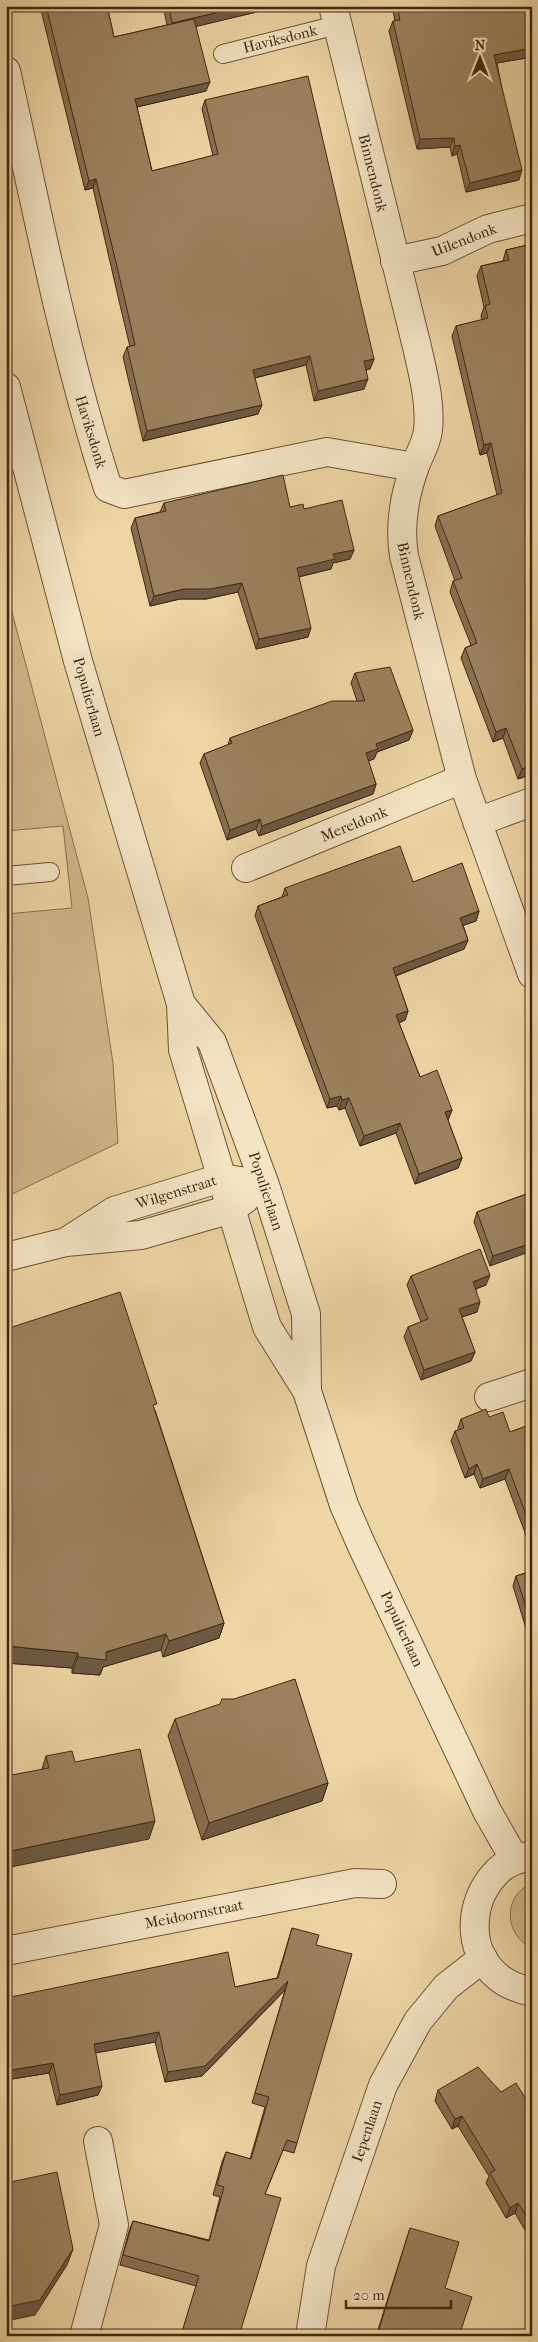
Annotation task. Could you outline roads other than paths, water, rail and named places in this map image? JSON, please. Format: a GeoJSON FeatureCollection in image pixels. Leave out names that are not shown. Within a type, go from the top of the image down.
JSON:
{"type":"FeatureCollection","features":[{"type":"Feature","properties":{"kind":"street","name":"Binnendonk"},"geometry":{"type":"LineString","coordinates":[[335,15],[417,347],[428,401],[428,432],[414,467],[402,513],[401,535],[404,556],[462,779],[532,974]]}},
{"type":"Feature","properties":{"kind":"street","name":"Haviksdonk"},"geometry":{"type":"LineString","coordinates":[[6,71],[69,353],[108,488],[124,494],[327,452],[414,467]]}},
{"type":"Feature","properties":{"kind":"street","name":"Uilendonk"},"geometry":{"type":"LineString","coordinates":[[395,261],[442,251],[488,229],[532,218]]}},
{"type":"Feature","properties":{"kind":"street","name":"Populierlaan"},"geometry":{"type":"LineString","coordinates":[[6,387],[78,661],[181,1004],[183,1050],[267,1327],[307,1391],[344,1505],[487,1811],[523,1857]]}},
{"type":"Feature","properties":{"kind":"street","name":"Mereldonk"},"geometry":{"type":"LineString","coordinates":[[246,868],[462,779]]}},
{"type":"Feature","properties":{"kind":"street"},"geometry":{"type":"LineString","coordinates":[[477,822],[532,802]]}},
{"type":"Feature","properties":{"kind":"street","name":"Populierlaan"},"geometry":{"type":"LineString","coordinates":[[181,1004],[212,1042],[265,1185],[306,1314],[307,1391]]}},
{"type":"Feature","properties":{"kind":"street","name":"Wilgenstraat"},"geometry":{"type":"LineString","coordinates":[[66,1242],[114,1211],[221,1178],[265,1185]]}},
{"type":"Feature","properties":{"kind":"street","name":"Wilgenstraat"},"geometry":{"type":"LineString","coordinates":[[6,1257],[66,1242],[141,1235],[231,1209],[265,1185]]}},
{"type":"Feature","properties":{"kind":"street"},"geometry":{"type":"LineString","coordinates":[[489,1397],[532,1383]]}},
{"type":"Feature","properties":{"kind":"street"},"geometry":{"type":"LineString","coordinates":[[523,1857],[496,1872],[481,1891],[474,1914],[475,1936],[483,1958],[497,1976],[515,1988],[532,1992]]}},
{"type":"Feature","properties":{"kind":"street","name":"Meidoornstraat"},"geometry":{"type":"LineString","coordinates":[[6,1951],[355,1883],[382,1884]]}},
{"type":"Feature","properties":{"kind":"street","name":"Iepenlaan"},"geometry":{"type":"LineString","coordinates":[[310,2336],[321,2266],[383,2086],[418,2021],[446,1987],[483,1958]]}},
{"type":"Feature","properties":{"kind":"street"},"geometry":{"type":"LineString","coordinates":[[84,2336],[114,2224],[98,2141]]}},
{"type":"Feature","properties":{"kind":"lane","name":"Haviksdonk"},"geometry":{"type":"LineString","coordinates":[[223,54],[335,15]]}},
{"type":"Feature","properties":{"kind":"lane"},"geometry":{"type":"LineString","coordinates":[[6,876],[50,872]]}}]}
